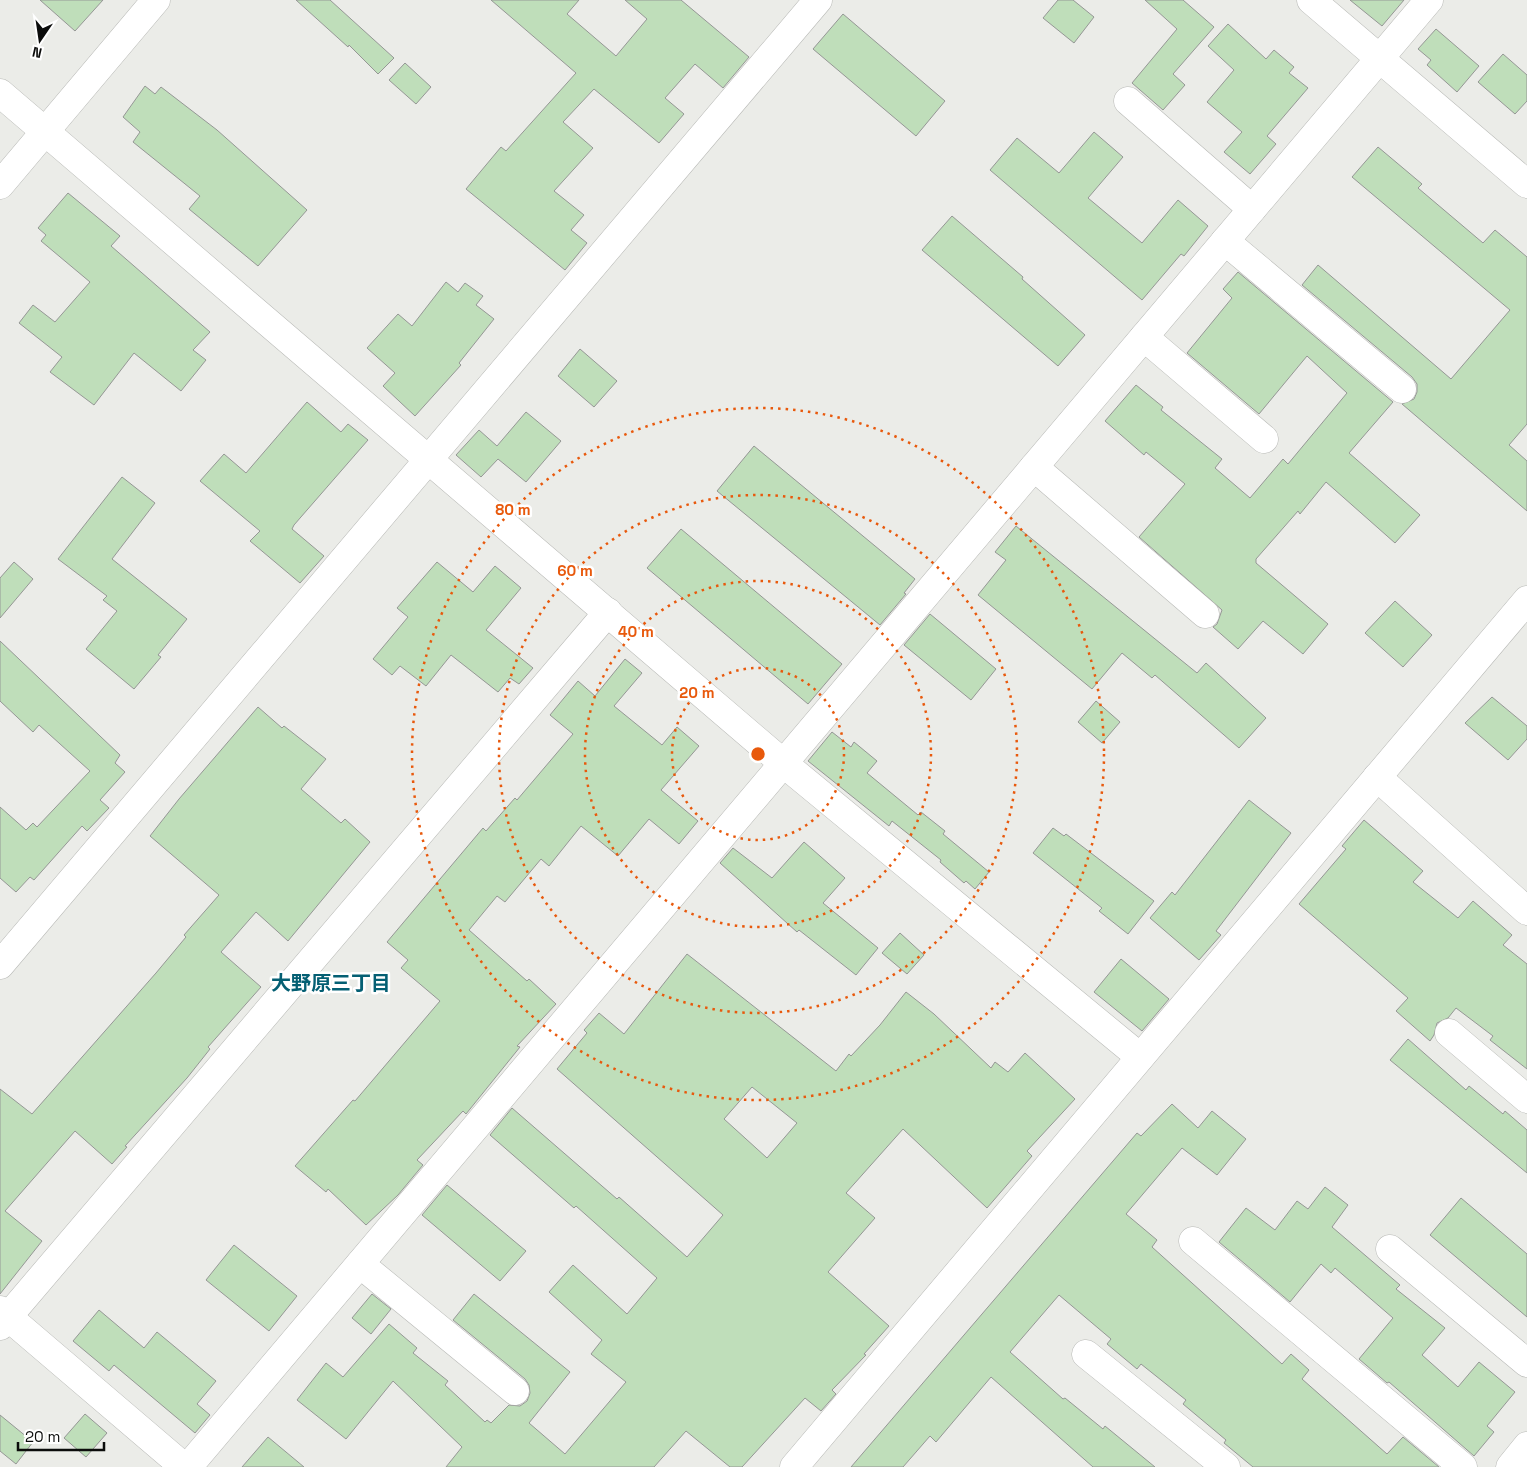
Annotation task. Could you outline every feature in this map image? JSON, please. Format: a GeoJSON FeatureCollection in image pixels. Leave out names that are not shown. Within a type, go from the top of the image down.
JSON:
{"type":"FeatureCollection","features":[{"type":"Feature","properties":{"kind":"street"},"geometry":{"type":"LineString","coordinates":[[0,185],[156,0]]}},
{"type":"Feature","properties":{"kind":"street"},"geometry":{"type":"LineString","coordinates":[[0,965],[818,0]]}},
{"type":"Feature","properties":{"kind":"street"},"geometry":{"type":"LineString","coordinates":[[1311,0],[1527,184]]}},
{"type":"Feature","properties":{"kind":"street"},"geometry":{"type":"LineString","coordinates":[[188,1467],[1429,0]]}},
{"type":"Feature","properties":{"kind":"street"},"geometry":{"type":"LineString","coordinates":[[0,93],[783,763],[1140,1057]]}},
{"type":"Feature","properties":{"kind":"street"},"geometry":{"type":"LineString","coordinates":[[1128,101],[1252,209]]}},
{"type":"Feature","properties":{"kind":"street"},"geometry":{"type":"LineString","coordinates":[[1225,241],[1402,388]]}},
{"type":"Feature","properties":{"kind":"street"},"geometry":{"type":"LineString","coordinates":[[1144,337],[1264,439]]}},
{"type":"Feature","properties":{"kind":"street"},"geometry":{"type":"LineString","coordinates":[[1034,467],[1205,614]]}},
{"type":"Feature","properties":{"kind":"street"},"geometry":{"type":"LineString","coordinates":[[184,1467],[3,1318],[608,612]]}},
{"type":"Feature","properties":{"kind":"street"},"geometry":{"type":"LineString","coordinates":[[794,1467],[1378,777],[1523,613]]}},
{"type":"Feature","properties":{"kind":"street"},"geometry":{"type":"LineString","coordinates":[[1378,777],[1527,912]]}},
{"type":"Feature","properties":{"kind":"street"},"geometry":{"type":"LineString","coordinates":[[1449,1033],[1527,1099]]}},
{"type":"Feature","properties":{"kind":"street"},"geometry":{"type":"LineString","coordinates":[[1193,1241],[1463,1467]]}},
{"type":"Feature","properties":{"kind":"street"},"geometry":{"type":"LineString","coordinates":[[1390,1249],[1527,1363]]}},
{"type":"Feature","properties":{"kind":"street"},"geometry":{"type":"LineString","coordinates":[[360,1264],[516,1391]]}},
{"type":"Feature","properties":{"kind":"street"},"geometry":{"type":"LineString","coordinates":[[1086,1354],[1226,1467]]}},
{"type":"Feature","properties":{"kind":"street"},"geometry":{"type":"LineString","coordinates":[[1510,1467],[1527,1446]]}},
{"type":"Feature","properties":{"kind":"building"},"geometry":{"type":"Polygon","coordinates":[[[40,0],[103,0],[75,31],[40,0]]]}},
{"type":"Feature","properties":{"kind":"building"},"geometry":{"type":"Polygon","coordinates":[[[296,0],[330,0],[394,58],[378,74],[349,45],[348,47],[296,0]]]}},
{"type":"Feature","properties":{"kind":"building"},"geometry":{"type":"Polygon","coordinates":[[[491,0],[579,0],[567,14],[616,56],[647,19],[625,0],[681,0],[749,57],[723,88],[695,64],[665,98],[684,114],[659,143],[594,89],[563,122],[593,148],[554,191],[584,215],[571,230],[587,243],[565,270],[466,189],[501,147],[506,151],[576,73],[491,0]]]}},
{"type":"Feature","properties":{"kind":"building"},"geometry":{"type":"Polygon","coordinates":[[[1058,0],[1073,0],[1094,17],[1074,43],[1043,18],[1058,0]]]}},
{"type":"Feature","properties":{"kind":"building"},"geometry":{"type":"Polygon","coordinates":[[[1145,0],[1183,0],[1214,27],[1173,74],[1185,85],[1163,110],[1132,83],[1177,29],[1145,0]]]}},
{"type":"Feature","properties":{"kind":"building"},"geometry":{"type":"Polygon","coordinates":[[[1350,0],[1404,0],[1382,26],[1350,0]]]}},
{"type":"Feature","properties":{"kind":"building"},"geometry":{"type":"Polygon","coordinates":[[[843,14],[945,101],[916,136],[813,49],[843,14]]]}},
{"type":"Feature","properties":{"kind":"building"},"geometry":{"type":"Polygon","coordinates":[[[1228,24],[1266,59],[1274,50],[1294,67],[1289,73],[1308,88],[1267,136],[1276,144],[1250,174],[1224,152],[1242,132],[1207,102],[1234,70],[1208,46],[1228,24]]]}},
{"type":"Feature","properties":{"kind":"building"},"geometry":{"type":"Polygon","coordinates":[[[1436,29],[1479,66],[1457,92],[1427,65],[1431,60],[1418,49],[1436,29]]]}},
{"type":"Feature","properties":{"kind":"building"},"geometry":{"type":"Polygon","coordinates":[[[1503,54],[1527,75],[1527,101],[1515,114],[1478,82],[1503,54]]]}},
{"type":"Feature","properties":{"kind":"building"},"geometry":{"type":"Polygon","coordinates":[[[405,63],[431,87],[416,104],[389,80],[405,63]]]}},
{"type":"Feature","properties":{"kind":"building"},"geometry":{"type":"Polygon","coordinates":[[[145,86],[155,94],[161,87],[217,130],[307,210],[258,266],[189,209],[200,196],[133,142],[140,132],[123,117],[145,86]]]}},
{"type":"Feature","properties":{"kind":"building"},"geometry":{"type":"Polygon","coordinates":[[[1094,132],[1123,157],[1088,198],[1142,243],[1178,200],[1208,226],[1184,256],[1181,254],[1142,300],[990,170],[1017,138],[1059,173],[1094,132]]]}},
{"type":"Feature","properties":{"kind":"building"},"geometry":{"type":"Polygon","coordinates":[[[1378,147],[1422,184],[1418,188],[1483,243],[1495,230],[1527,257],[1527,424],[1509,445],[1527,461],[1527,511],[1402,404],[1414,399],[1417,392],[1417,384],[1412,377],[1302,285],[1318,265],[1451,379],[1510,310],[1352,177],[1378,147]]]}},
{"type":"Feature","properties":{"kind":"building"},"geometry":{"type":"Polygon","coordinates":[[[68,193],[120,236],[111,246],[210,332],[193,350],[206,360],[181,391],[134,353],[94,405],[50,372],[62,357],[19,323],[33,305],[55,322],[90,282],[41,241],[46,235],[38,228],[68,193]]]}},
{"type":"Feature","properties":{"kind":"building"},"geometry":{"type":"Polygon","coordinates":[[[952,216],[1023,277],[1022,279],[1085,335],[1058,366],[922,250],[952,216]]]}},
{"type":"Feature","properties":{"kind":"building"},"geometry":{"type":"Polygon","coordinates":[[[1238,272],[1393,402],[1349,453],[1420,515],[1395,543],[1326,482],[1300,514],[1298,511],[1256,559],[1256,563],[1328,624],[1303,654],[1263,621],[1238,649],[1213,627],[1217,624],[1222,610],[1139,537],[1185,484],[1146,452],[1144,455],[1105,421],[1136,385],[1163,407],[1161,410],[1222,459],[1215,468],[1250,498],[1283,459],[1288,464],[1347,393],[1307,356],[1259,414],[1187,353],[1232,298],[1223,289],[1238,272]]]}},
{"type":"Feature","properties":{"kind":"building"},"geometry":{"type":"Polygon","coordinates":[[[446,282],[458,292],[465,283],[483,296],[476,305],[494,319],[459,363],[461,365],[415,416],[383,386],[395,373],[367,348],[398,314],[412,326],[446,282]]]}},
{"type":"Feature","properties":{"kind":"building"},"geometry":{"type":"Polygon","coordinates":[[[580,349],[617,381],[594,407],[558,376],[580,349]]]}},
{"type":"Feature","properties":{"kind":"building"},"geometry":{"type":"Polygon","coordinates":[[[307,402],[341,432],[348,424],[368,440],[292,529],[324,556],[300,583],[250,541],[260,531],[200,481],[224,454],[246,473],[307,402]]]}},
{"type":"Feature","properties":{"kind":"building"},"geometry":{"type":"Polygon","coordinates":[[[526,412],[561,441],[526,482],[498,459],[481,477],[456,455],[479,430],[497,446],[526,412]]]}},
{"type":"Feature","properties":{"kind":"building"},"geometry":{"type":"Polygon","coordinates":[[[754,446],[915,579],[904,593],[906,594],[880,625],[717,491],[754,446]]]}},
{"type":"Feature","properties":{"kind":"building"},"geometry":{"type":"Polygon","coordinates":[[[122,477],[155,503],[112,559],[187,619],[158,655],[161,657],[134,689],[86,649],[117,611],[103,600],[107,596],[58,559],[122,477]]]}},
{"type":"Feature","properties":{"kind":"building"},"geometry":{"type":"Polygon","coordinates":[[[1016,526],[1197,673],[1206,663],[1266,718],[1239,748],[1155,675],[1152,678],[1122,653],[1092,689],[978,595],[1006,560],[995,552],[1016,526]]]}},
{"type":"Feature","properties":{"kind":"building"},"geometry":{"type":"Polygon","coordinates":[[[681,529],[842,664],[808,704],[647,568],[681,529]]]}},
{"type":"Feature","properties":{"kind":"building"},"geometry":{"type":"Polygon","coordinates":[[[14,562],[33,579],[0,618],[0,578],[14,562]]]}},
{"type":"Feature","properties":{"kind":"building"},"geometry":{"type":"Polygon","coordinates":[[[437,562],[473,592],[495,566],[521,588],[486,630],[533,668],[519,684],[510,678],[498,692],[451,655],[426,686],[400,666],[392,675],[373,659],[408,617],[397,608],[437,562]]]}},
{"type":"Feature","properties":{"kind":"building"},"geometry":{"type":"Polygon","coordinates":[[[1395,601],[1432,635],[1403,667],[1365,633],[1395,601]]]}},
{"type":"Feature","properties":{"kind":"building"},"geometry":{"type":"Polygon","coordinates":[[[930,614],[996,669],[971,700],[904,645],[930,614]]]}},
{"type":"Feature","properties":{"kind":"building"},"geometry":{"type":"Polygon","coordinates":[[[0,641],[120,755],[115,763],[125,772],[100,800],[109,808],[87,831],[82,826],[34,880],[30,877],[16,892],[0,878],[0,807],[26,830],[33,823],[37,827],[90,771],[39,725],[33,732],[0,701],[0,641]]]}},
{"type":"Feature","properties":{"kind":"building"},"geometry":{"type":"Polygon","coordinates":[[[625,659],[642,673],[614,706],[662,745],[677,727],[699,746],[661,790],[698,821],[679,844],[649,819],[618,856],[581,826],[549,866],[541,859],[505,902],[497,896],[469,930],[527,981],[529,979],[556,1004],[517,1046],[520,1047],[466,1114],[463,1111],[417,1160],[423,1165],[398,1195],[366,1225],[328,1189],[326,1192],[295,1166],[353,1100],[355,1101],[440,1001],[401,968],[408,960],[387,942],[483,828],[486,831],[515,798],[517,800],[573,734],[550,715],[578,681],[595,696],[625,659]]]}},
{"type":"Feature","properties":{"kind":"building"},"geometry":{"type":"Polygon","coordinates":[[[1492,697],[1527,726],[1527,739],[1508,760],[1465,723],[1492,697]]]}},
{"type":"Feature","properties":{"kind":"building"},"geometry":{"type":"Polygon","coordinates":[[[1096,701],[1120,722],[1102,743],[1078,722],[1096,701]]]}},
{"type":"Feature","properties":{"kind":"building"},"geometry":{"type":"Polygon","coordinates":[[[258,707],[282,728],[284,726],[326,759],[301,789],[341,823],[345,819],[370,842],[288,941],[256,912],[221,952],[261,987],[208,1047],[210,1049],[187,1078],[125,1146],[127,1147],[112,1164],[75,1131],[5,1211],[42,1241],[0,1294],[0,1089],[32,1114],[156,973],[186,937],[184,935],[219,895],[150,836],[179,799],[258,707]]]}},
{"type":"Feature","properties":{"kind":"building"},"geometry":{"type":"Polygon","coordinates":[[[832,732],[851,747],[854,742],[877,761],[867,773],[918,815],[921,812],[945,831],[943,834],[989,872],[975,889],[966,881],[964,883],[940,862],[941,860],[892,821],[889,826],[808,761],[832,732]]]}},
{"type":"Feature","properties":{"kind":"building"},"geometry":{"type":"Polygon","coordinates":[[[1249,800],[1291,833],[1216,931],[1221,935],[1199,960],[1150,918],[1172,892],[1175,895],[1249,800]]]}},
{"type":"Feature","properties":{"kind":"building"},"geometry":{"type":"Polygon","coordinates":[[[1364,820],[1423,871],[1413,882],[1458,918],[1473,901],[1512,935],[1503,945],[1527,964],[1527,1069],[1490,1040],[1493,1036],[1456,1008],[1448,1018],[1437,1023],[1434,1035],[1430,1041],[1396,1011],[1408,998],[1299,904],[1346,849],[1342,846],[1364,820]]]}},
{"type":"Feature","properties":{"kind":"building"},"geometry":{"type":"Polygon","coordinates":[[[1053,828],[1064,836],[1066,834],[1154,901],[1128,934],[1099,911],[1102,908],[1033,853],[1053,828]]]}},
{"type":"Feature","properties":{"kind":"building"},"geometry":{"type":"Polygon","coordinates":[[[804,842],[845,878],[823,903],[878,948],[856,975],[799,930],[797,932],[720,863],[733,848],[772,878],[804,842]]]}},
{"type":"Feature","properties":{"kind":"building"},"geometry":{"type":"Polygon","coordinates":[[[900,933],[924,955],[907,974],[882,953],[900,933]]]}},
{"type":"Feature","properties":{"kind":"building"},"geometry":{"type":"Polygon","coordinates":[[[687,954],[836,1071],[849,1054],[851,1056],[880,1025],[906,992],[934,1014],[991,1068],[995,1062],[1008,1072],[1025,1053],[1075,1099],[1027,1151],[1032,1156],[987,1208],[903,1129],[846,1193],[875,1218],[828,1272],[889,1326],[864,1354],[866,1355],[832,1390],[836,1394],[821,1411],[805,1398],[742,1467],[730,1467],[686,1431],[654,1467],[446,1467],[462,1447],[393,1381],[346,1439],[297,1400],[326,1363],[343,1377],[389,1324],[417,1348],[413,1353],[448,1381],[445,1385],[485,1422],[487,1420],[491,1423],[509,1405],[520,1406],[527,1401],[530,1393],[529,1385],[525,1379],[453,1320],[474,1294],[570,1372],[529,1423],[565,1454],[626,1382],[591,1354],[602,1340],[549,1292],[573,1265],[627,1314],[657,1278],[576,1206],[574,1208],[490,1135],[512,1108],[617,1199],[619,1197],[687,1257],[723,1215],[557,1069],[587,1033],[584,1030],[599,1013],[624,1034],[687,954]],[[752,1087],[724,1119],[767,1158],[797,1123],[752,1087]]]}},
{"type":"Feature","properties":{"kind":"building"},"geometry":{"type":"Polygon","coordinates":[[[1121,959],[1169,999],[1142,1031],[1094,992],[1121,959]]]}},
{"type":"Feature","properties":{"kind":"building"},"geometry":{"type":"Polygon","coordinates":[[[1408,1039],[1466,1090],[1469,1086],[1503,1114],[1505,1111],[1527,1130],[1527,1173],[1390,1060],[1408,1039]]]}},
{"type":"Feature","properties":{"kind":"building"},"geometry":{"type":"Polygon","coordinates":[[[1172,1104],[1198,1128],[1212,1111],[1246,1139],[1217,1175],[1182,1148],[1126,1214],[1157,1240],[1152,1247],[1282,1364],[1291,1354],[1309,1370],[1302,1379],[1387,1454],[1403,1437],[1439,1467],[1253,1467],[1224,1443],[1226,1440],[1183,1404],[1186,1400],[1141,1364],[1137,1369],[1107,1344],[1111,1339],[1059,1295],[1010,1352],[1063,1399],[1065,1398],[1103,1429],[1105,1426],[1155,1467],[1093,1467],[991,1377],[936,1442],[930,1436],[903,1467],[851,1467],[1137,1133],[1141,1136],[1172,1104]]]}},
{"type":"Feature","properties":{"kind":"building"},"geometry":{"type":"Polygon","coordinates":[[[447,1185],[526,1251],[500,1281],[422,1215],[447,1185]]]}},
{"type":"Feature","properties":{"kind":"building"},"geometry":{"type":"Polygon","coordinates":[[[1325,1187],[1348,1205],[1332,1227],[1400,1285],[1396,1289],[1445,1328],[1422,1355],[1458,1387],[1479,1362],[1515,1392],[1487,1426],[1494,1432],[1474,1456],[1389,1382],[1387,1383],[1359,1359],[1393,1318],[1335,1268],[1331,1273],[1321,1264],[1290,1302],[1219,1242],[1246,1208],[1275,1230],[1297,1201],[1308,1209],[1325,1187]]]}},
{"type":"Feature","properties":{"kind":"building"},"geometry":{"type":"Polygon","coordinates":[[[1461,1198],[1527,1254],[1527,1317],[1430,1235],[1461,1198]]]}},
{"type":"Feature","properties":{"kind":"building"},"geometry":{"type":"Polygon","coordinates":[[[234,1245],[297,1296],[269,1331],[206,1280],[234,1245]]]}},
{"type":"Feature","properties":{"kind":"building"},"geometry":{"type":"Polygon","coordinates":[[[372,1294],[391,1309],[371,1334],[352,1318],[372,1294]]]}},
{"type":"Feature","properties":{"kind":"building"},"geometry":{"type":"Polygon","coordinates":[[[99,1310],[144,1348],[157,1332],[216,1381],[197,1404],[210,1415],[195,1433],[114,1365],[109,1371],[73,1341],[99,1310]]]}},
{"type":"Feature","properties":{"kind":"building"},"geometry":{"type":"Polygon","coordinates":[[[85,1414],[107,1433],[86,1457],[64,1438],[85,1414]]]}},
{"type":"Feature","properties":{"kind":"building"},"geometry":{"type":"Polygon","coordinates":[[[0,1415],[33,1442],[16,1464],[0,1451],[0,1415]]]}},
{"type":"Feature","properties":{"kind":"building"},"geometry":{"type":"Polygon","coordinates":[[[268,1437],[304,1467],[242,1467],[268,1437]]]}},
{"type":"Feature","properties":{"kind":"district","name":"大野原三丁目"},"geometry":{"type":"Point","coordinates":[331,983]}}]}
